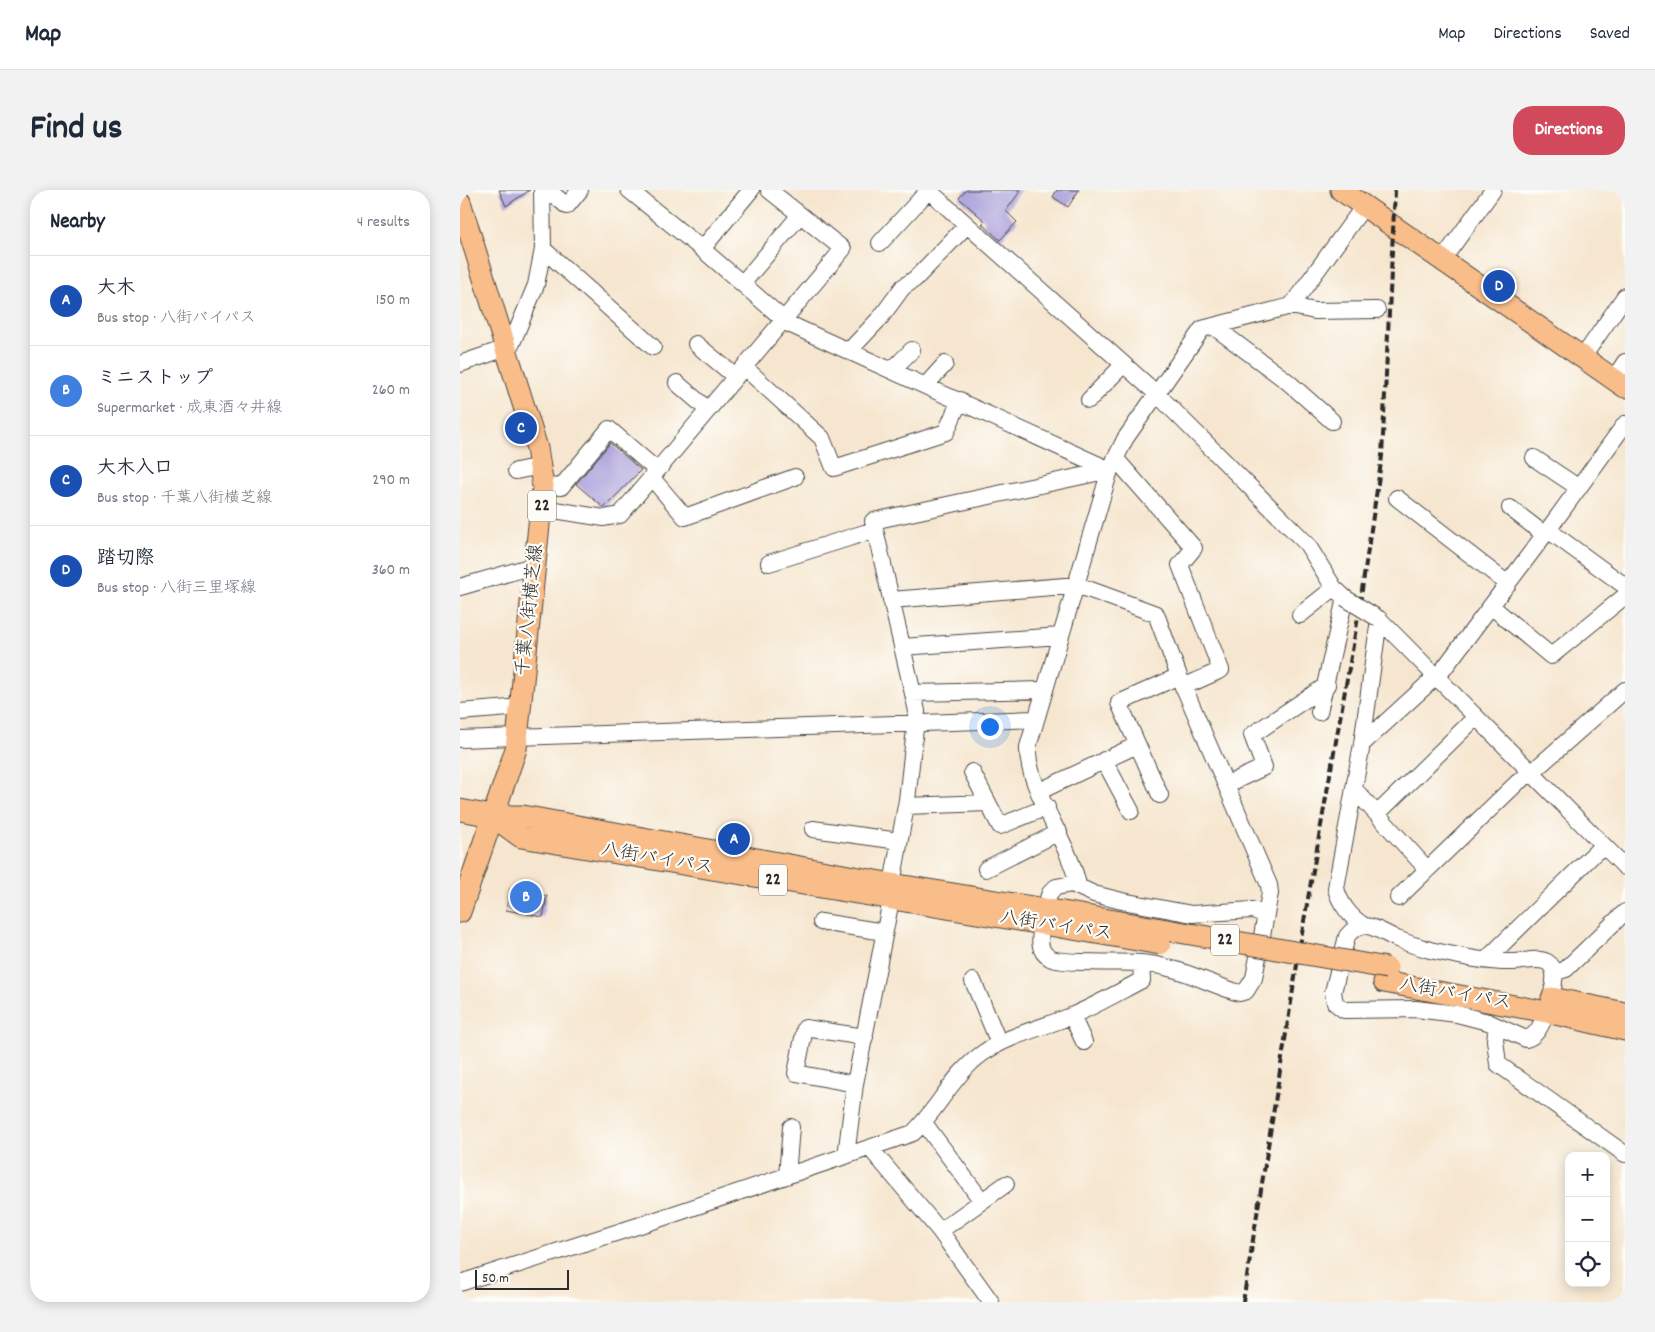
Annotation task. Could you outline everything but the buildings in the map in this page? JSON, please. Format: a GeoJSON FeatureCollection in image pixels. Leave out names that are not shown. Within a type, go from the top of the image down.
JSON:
{"type":"FeatureCollection","features":[{"type":"Feature","properties":{"kind":"main road"},"geometry":{"type":"LineString","coordinates":[[1341,190],[1583,356],[1621,376]]}},
{"type":"Feature","properties":{"kind":"main road","name":"千葉八街横芝線"},"geometry":{"type":"LineString","coordinates":[[460,202],[506,348],[542,476],[542,508],[518,738],[513,763],[492,816],[460,912]]}},
{"type":"Feature","properties":{"kind":"main road","name":"八街バイパス"},"geometry":{"type":"LineString","coordinates":[[460,810],[492,816],[522,837],[1053,918],[1549,1005],[1625,1013]]}},
{"type":"Feature","properties":{"kind":"main road","name":"八街バイパス"},"geometry":{"type":"LineString","coordinates":[[1549,1005],[1625,1030]]}},
{"type":"Feature","properties":{"kind":"street"},"geometry":{"type":"LineString","coordinates":[[460,364],[506,348],[512,343],[536,285],[543,249],[542,190]]}},
{"type":"Feature","properties":{"kind":"street"},"geometry":{"type":"LineString","coordinates":[[548,190],[567,206],[580,190]]}},
{"type":"Feature","properties":{"kind":"street"},"geometry":{"type":"LineString","coordinates":[[629,190],[702,249],[789,324],[960,400],[1112,464],[1194,548],[1180,565],[1222,670],[1119,703],[1160,795]]}},
{"type":"Feature","properties":{"kind":"street"},"geometry":{"type":"LineString","coordinates":[[702,249],[752,190]]}},
{"type":"Feature","properties":{"kind":"street"},"geometry":{"type":"LineString","coordinates":[[542,508],[612,518],[620,514],[652,472],[708,410],[843,249],[769,190]]}},
{"type":"Feature","properties":{"kind":"street"},"geometry":{"type":"LineString","coordinates":[[880,243],[928,190],[1157,394],[1307,544],[1339,593],[1379,619],[1603,845],[1622,858]]}},
{"type":"Feature","properties":{"kind":"street"},"geometry":{"type":"LineString","coordinates":[[1443,259],[1493,190]]}},
{"type":"Feature","properties":{"kind":"street"},"geometry":{"type":"LineString","coordinates":[[1291,306],[1364,206]]}},
{"type":"Feature","properties":{"kind":"street"},"geometry":{"type":"LineString","coordinates":[[742,284],[800,215]]}},
{"type":"Feature","properties":{"kind":"street"},"geometry":{"type":"LineString","coordinates":[[850,350],[881,317],[903,287],[915,279],[967,225]]}},
{"type":"Feature","properties":{"kind":"street"},"geometry":{"type":"LineString","coordinates":[[543,249],[653,346]]}},
{"type":"Feature","properties":{"kind":"street"},"geometry":{"type":"LineString","coordinates":[[1583,356],[1625,296]]}},
{"type":"Feature","properties":{"kind":"street"},"geometry":{"type":"LineString","coordinates":[[1078,885],[1074,864],[1028,766],[1027,756],[1035,719],[1112,464],[1202,329],[1291,306],[1315,311],[1377,310]]}},
{"type":"Feature","properties":{"kind":"street"},"geometry":{"type":"LineString","coordinates":[[1213,326],[1288,382],[1332,421]]}},
{"type":"Feature","properties":{"kind":"street"},"geometry":{"type":"LineString","coordinates":[[696,344],[740,372],[822,438],[834,468],[946,432],[960,400]]}},
{"type":"Feature","properties":{"kind":"street"},"geometry":{"type":"LineString","coordinates":[[892,370],[912,350]]}},
{"type":"Feature","properties":{"kind":"street"},"geometry":{"type":"LineString","coordinates":[[926,385],[945,364]]}},
{"type":"Feature","properties":{"kind":"street"},"geometry":{"type":"LineString","coordinates":[[1089,400],[1123,365]]}},
{"type":"Feature","properties":{"kind":"street"},"geometry":{"type":"LineString","coordinates":[[677,383],[708,410]]}},
{"type":"Feature","properties":{"kind":"street"},"geometry":{"type":"LineString","coordinates":[[1362,744],[1442,671],[1547,533],[1625,424]]}},
{"type":"Feature","properties":{"kind":"street"},"geometry":{"type":"LineString","coordinates":[[516,471],[542,476],[561,487],[609,429],[652,472],[685,517],[795,477]]}},
{"type":"Feature","properties":{"kind":"street"},"geometry":{"type":"LineString","coordinates":[[1534,458],[1579,488]]}},
{"type":"Feature","properties":{"kind":"street"},"geometry":{"type":"LineString","coordinates":[[846,1156],[855,1084],[892,892],[906,806],[917,711],[873,521],[1112,464]]}},
{"type":"Feature","properties":{"kind":"street"},"geometry":{"type":"LineString","coordinates":[[1397,498],[1508,584]]}},
{"type":"Feature","properties":{"kind":"street"},"geometry":{"type":"LineString","coordinates":[[1510,508],[1625,586]]}},
{"type":"Feature","properties":{"kind":"street"},"geometry":{"type":"LineString","coordinates":[[769,563],[874,530]]}},
{"type":"Feature","properties":{"kind":"street"},"geometry":{"type":"LineString","coordinates":[[460,587],[536,565]]}},
{"type":"Feature","properties":{"kind":"street"},"geometry":{"type":"LineString","coordinates":[[891,600],[1077,585],[1156,614],[1181,682],[1269,885],[1270,893],[1254,978],[1246,991],[1234,991],[1180,970],[1141,963],[1055,961],[1043,953],[1040,942],[1053,918],[1050,893],[1056,887],[1063,884],[1078,885],[1094,894],[1122,901],[1192,914],[1252,910],[1265,914]]}},
{"type":"Feature","properties":{"kind":"street"},"geometry":{"type":"LineString","coordinates":[[1300,615],[1339,593]]}},
{"type":"Feature","properties":{"kind":"street"},"geometry":{"type":"LineString","coordinates":[[1320,712],[1327,685],[1339,593]]}},
{"type":"Feature","properties":{"kind":"street"},"geometry":{"type":"LineString","coordinates":[[1491,606],[1551,656],[1625,596]]}},
{"type":"Feature","properties":{"kind":"street"},"geometry":{"type":"LineString","coordinates":[[1363,925],[1351,931],[1347,936],[1333,992],[1338,1007],[1351,1011],[1416,1009],[1457,1014],[1480,1019],[1498,1026],[1517,1037],[1532,1038],[1549,1005],[1554,974],[1550,965],[1538,960],[1512,962],[1428,950],[1396,938],[1374,926],[1363,925],[1356,921],[1340,901],[1336,888],[1362,744],[1379,619]]}},
{"type":"Feature","properties":{"kind":"street"},"geometry":{"type":"LineString","coordinates":[[902,646],[1061,636]]}},
{"type":"Feature","properties":{"kind":"street"},"geometry":{"type":"LineString","coordinates":[[1226,785],[1264,768],[1252,735],[1327,685]]}},
{"type":"Feature","properties":{"kind":"street"},"geometry":{"type":"LineString","coordinates":[[913,693],[1044,690]]}},
{"type":"Feature","properties":{"kind":"street"},"geometry":{"type":"LineString","coordinates":[[1398,898],[1518,782],[1531,773],[1625,690]]}},
{"type":"Feature","properties":{"kind":"street"},"geometry":{"type":"LineString","coordinates":[[460,712],[521,707]]}},
{"type":"Feature","properties":{"kind":"street"},"geometry":{"type":"LineString","coordinates":[[1377,814],[1476,717]]}},
{"type":"Feature","properties":{"kind":"street"},"geometry":{"type":"LineString","coordinates":[[460,739],[1035,719]]}},
{"type":"Feature","properties":{"kind":"street"},"geometry":{"type":"LineString","coordinates":[[1040,791],[1137,745]]}},
{"type":"Feature","properties":{"kind":"street"},"geometry":{"type":"LineString","coordinates":[[1104,760],[1131,811]]}},
{"type":"Feature","properties":{"kind":"street"},"geometry":{"type":"LineString","coordinates":[[972,772],[1000,826],[1047,807]]}},
{"type":"Feature","properties":{"kind":"street"},"geometry":{"type":"LineString","coordinates":[[1354,789],[1428,869]]}},
{"type":"Feature","properties":{"kind":"street"},"geometry":{"type":"LineString","coordinates":[[906,806],[988,803]]}},
{"type":"Feature","properties":{"kind":"street"},"geometry":{"type":"LineString","coordinates":[[813,829],[899,840]]}},
{"type":"Feature","properties":{"kind":"street"},"geometry":{"type":"LineString","coordinates":[[986,869],[1059,832]]}},
{"type":"Feature","properties":{"kind":"street"},"geometry":{"type":"LineString","coordinates":[[1487,959],[1603,845]]}},
{"type":"Feature","properties":{"kind":"street"},"geometry":{"type":"LineString","coordinates":[[1554,974],[1566,969],[1625,912]]}},
{"type":"Feature","properties":{"kind":"street"},"geometry":{"type":"LineString","coordinates":[[821,922],[884,932]]}},
{"type":"Feature","properties":{"kind":"street"},"geometry":{"type":"LineString","coordinates":[[460,1283],[913,1133],[924,1123],[968,1065],[999,1043],[1072,1016],[1142,980],[1141,963]]}},
{"type":"Feature","properties":{"kind":"street"},"geometry":{"type":"LineString","coordinates":[[973,981],[999,1043]]}},
{"type":"Feature","properties":{"kind":"street"},"geometry":{"type":"LineString","coordinates":[[1072,1016],[1084,1042]]}},
{"type":"Feature","properties":{"kind":"street"},"geometry":{"type":"LineString","coordinates":[[1498,1026],[1495,1040],[1498,1064],[1625,1154]]}},
{"type":"Feature","properties":{"kind":"street"},"geometry":{"type":"LineString","coordinates":[[855,1084],[796,1073],[806,1028],[865,1037]]}},
{"type":"Feature","properties":{"kind":"street"},"geometry":{"type":"LineString","coordinates":[[924,1123],[982,1201]]}},
{"type":"Feature","properties":{"kind":"street"},"geometry":{"type":"LineString","coordinates":[[786,1176],[791,1127]]}},
{"type":"Feature","properties":{"kind":"street"},"geometry":{"type":"LineString","coordinates":[[870,1148],[940,1231],[991,1302]]}},
{"type":"Feature","properties":{"kind":"street"},"geometry":{"type":"LineString","coordinates":[[940,1231],[1006,1184]]}},
{"type":"Feature","properties":{"kind":"railway"},"geometry":{"type":"LineString","coordinates":[[1243,1302],[1304,921],[1357,623],[1382,456],[1395,190]]}},
{"type":"Feature","properties":{"kind":"place","name":"踏切際"},"geometry":{"type":"Point","coordinates":[1499,286]}},
{"type":"Feature","properties":{"kind":"place","name":"大木入口"},"geometry":{"type":"Point","coordinates":[521,428]}},
{"type":"Feature","properties":{"kind":"place","name":"大木"},"geometry":{"type":"Point","coordinates":[734,839]}},
{"type":"Feature","properties":{"kind":"place","name":"ミニストップ"},"geometry":{"type":"Point","coordinates":[526,897]}}]}
